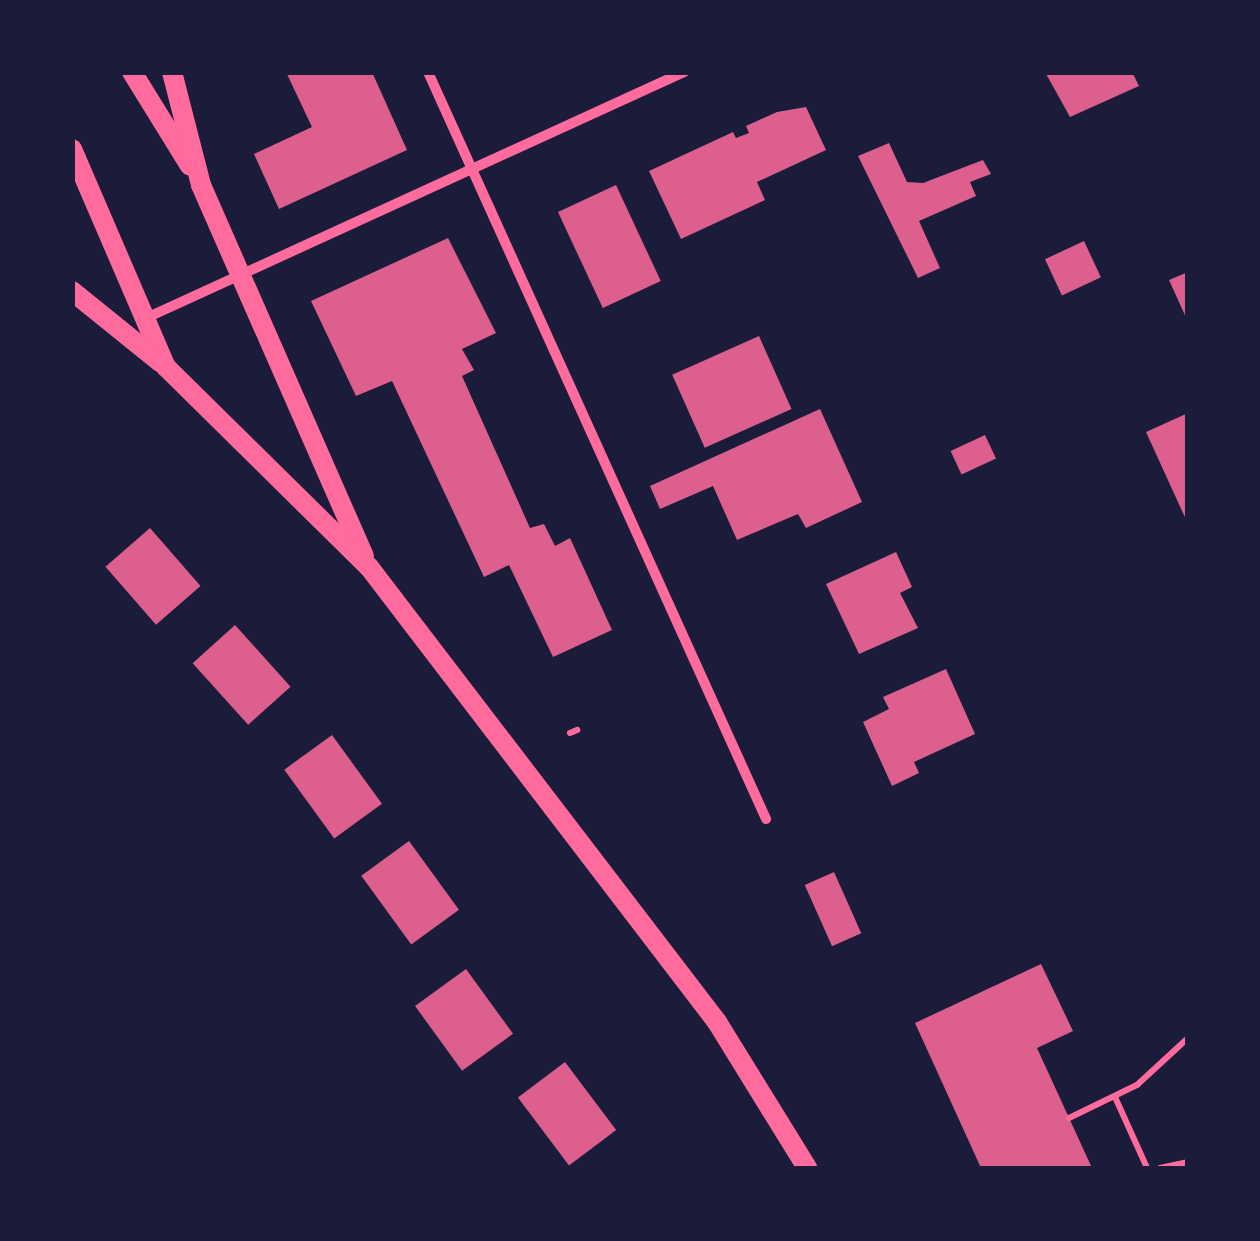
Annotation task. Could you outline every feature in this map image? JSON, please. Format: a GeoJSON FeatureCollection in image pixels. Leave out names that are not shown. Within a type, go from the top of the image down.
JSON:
{"type":"FeatureCollection","features":[{"type":"Feature","properties":{"kind":"main road"},"geometry":{"type":"LineString","coordinates":[[132,72],[201,185],[369,567]]}},
{"type":"Feature","properties":{"kind":"main road"},"geometry":{"type":"LineString","coordinates":[[172,72],[201,185]]}},
{"type":"Feature","properties":{"kind":"main road"},"geometry":{"type":"LineString","coordinates":[[72,150],[166,367]]}},
{"type":"Feature","properties":{"kind":"main road"},"geometry":{"type":"LineString","coordinates":[[72,291],[166,367],[369,567],[716,1022],[807,1168]]}},
{"type":"Feature","properties":{"kind":"street"},"geometry":{"type":"LineString","coordinates":[[428,72],[766,819]]}},
{"type":"Feature","properties":{"kind":"street"},"geometry":{"type":"LineString","coordinates":[[143,320],[684,72]]}},
{"type":"Feature","properties":{"kind":"path"},"geometry":{"type":"LineString","coordinates":[[1069,1118],[1137,1086],[1188,1038]]}},
{"type":"Feature","properties":{"kind":"path"},"geometry":{"type":"LineString","coordinates":[[1115,1097],[1147,1168]]}},
{"type":"Feature","properties":{"kind":"path"},"geometry":{"type":"LineString","coordinates":[[1160,1168],[1188,1162]]}},
{"type":"Feature","properties":{"kind":"building"},"geometry":{"type":"Polygon","coordinates":[[[286,72],[372,72],[407,150],[279,209],[254,154],[312,127],[286,72]]]}},
{"type":"Feature","properties":{"kind":"building"},"geometry":{"type":"Polygon","coordinates":[[[1045,72],[1132,72],[1139,86],[1070,117],[1045,72]]]}},
{"type":"Feature","properties":{"kind":"building"},"geometry":{"type":"Polygon","coordinates":[[[806,107],[826,150],[757,182],[765,200],[681,239],[649,171],[733,132],[736,138],[749,133],[746,126],[777,112],[806,107]]]}},
{"type":"Feature","properties":{"kind":"building"},"geometry":{"type":"Polygon","coordinates":[[[889,143],[907,182],[923,183],[983,160],[991,174],[970,182],[976,196],[919,221],[940,268],[918,278],[858,156],[889,143]]]}},
{"type":"Feature","properties":{"kind":"building"},"geometry":{"type":"Polygon","coordinates":[[[616,185],[661,281],[603,308],[558,212],[616,185]]]}},
{"type":"Feature","properties":{"kind":"building"},"geometry":{"type":"Polygon","coordinates":[[[448,238],[496,333],[462,349],[474,370],[462,376],[530,528],[544,524],[555,546],[570,538],[612,630],[553,657],[509,565],[484,577],[392,381],[356,396],[311,301],[448,238]]]}},
{"type":"Feature","properties":{"kind":"building"},"geometry":{"type":"Polygon","coordinates":[[[1084,241],[1101,277],[1062,295],[1045,259],[1084,241]]]}},
{"type":"Feature","properties":{"kind":"building"},"geometry":{"type":"Polygon","coordinates":[[[1188,272],[1188,322],[1169,280],[1188,272]]]}},
{"type":"Feature","properties":{"kind":"building"},"geometry":{"type":"Polygon","coordinates":[[[759,336],[792,409],[705,448],[672,375],[759,336]]]}},
{"type":"Feature","properties":{"kind":"building"},"geometry":{"type":"Polygon","coordinates":[[[820,409],[862,502],[806,528],[798,514],[737,540],[713,486],[660,509],[650,486],[820,409]]]}},
{"type":"Feature","properties":{"kind":"building"},"geometry":{"type":"Polygon","coordinates":[[[1188,413],[1188,524],[1146,432],[1188,413]]]}},
{"type":"Feature","properties":{"kind":"building"},"geometry":{"type":"Polygon","coordinates":[[[985,435],[996,459],[962,475],[951,451],[985,435]]]}},
{"type":"Feature","properties":{"kind":"building"},"geometry":{"type":"Polygon","coordinates":[[[150,528],[201,586],[156,625],[105,567],[150,528]]]}},
{"type":"Feature","properties":{"kind":"building"},"geometry":{"type":"Polygon","coordinates":[[[896,552],[912,587],[900,593],[918,628],[859,654],[826,584],[896,552]]]}},
{"type":"Feature","properties":{"kind":"building"},"geometry":{"type":"Polygon","coordinates":[[[235,625],[291,687],[248,725],[193,663],[235,625]]]}},
{"type":"Feature","properties":{"kind":"building"},"geometry":{"type":"Polygon","coordinates":[[[946,669],[975,734],[914,762],[919,773],[892,786],[863,722],[889,709],[883,697],[946,669]]]}},
{"type":"Feature","properties":{"kind":"building"},"geometry":{"type":"Polygon","coordinates":[[[332,735],[382,804],[334,838],[284,770],[332,735]]]}},
{"type":"Feature","properties":{"kind":"building"},"geometry":{"type":"Polygon","coordinates":[[[409,841],[459,910],[411,944],[361,876],[409,841]]]}},
{"type":"Feature","properties":{"kind":"building"},"geometry":{"type":"Polygon","coordinates":[[[834,872],[861,933],[832,946],[805,885],[834,872]]]}},
{"type":"Feature","properties":{"kind":"building"},"geometry":{"type":"Polygon","coordinates":[[[1041,964],[1073,1031],[1037,1048],[1092,1168],[981,1168],[915,1023],[1041,964]]]}},
{"type":"Feature","properties":{"kind":"building"},"geometry":{"type":"Polygon","coordinates":[[[466,969],[513,1034],[462,1071],[415,1006],[466,969]]]}},
{"type":"Feature","properties":{"kind":"building"},"geometry":{"type":"Polygon","coordinates":[[[565,1062],[616,1130],[569,1165],[518,1098],[565,1062]]]}}]}
